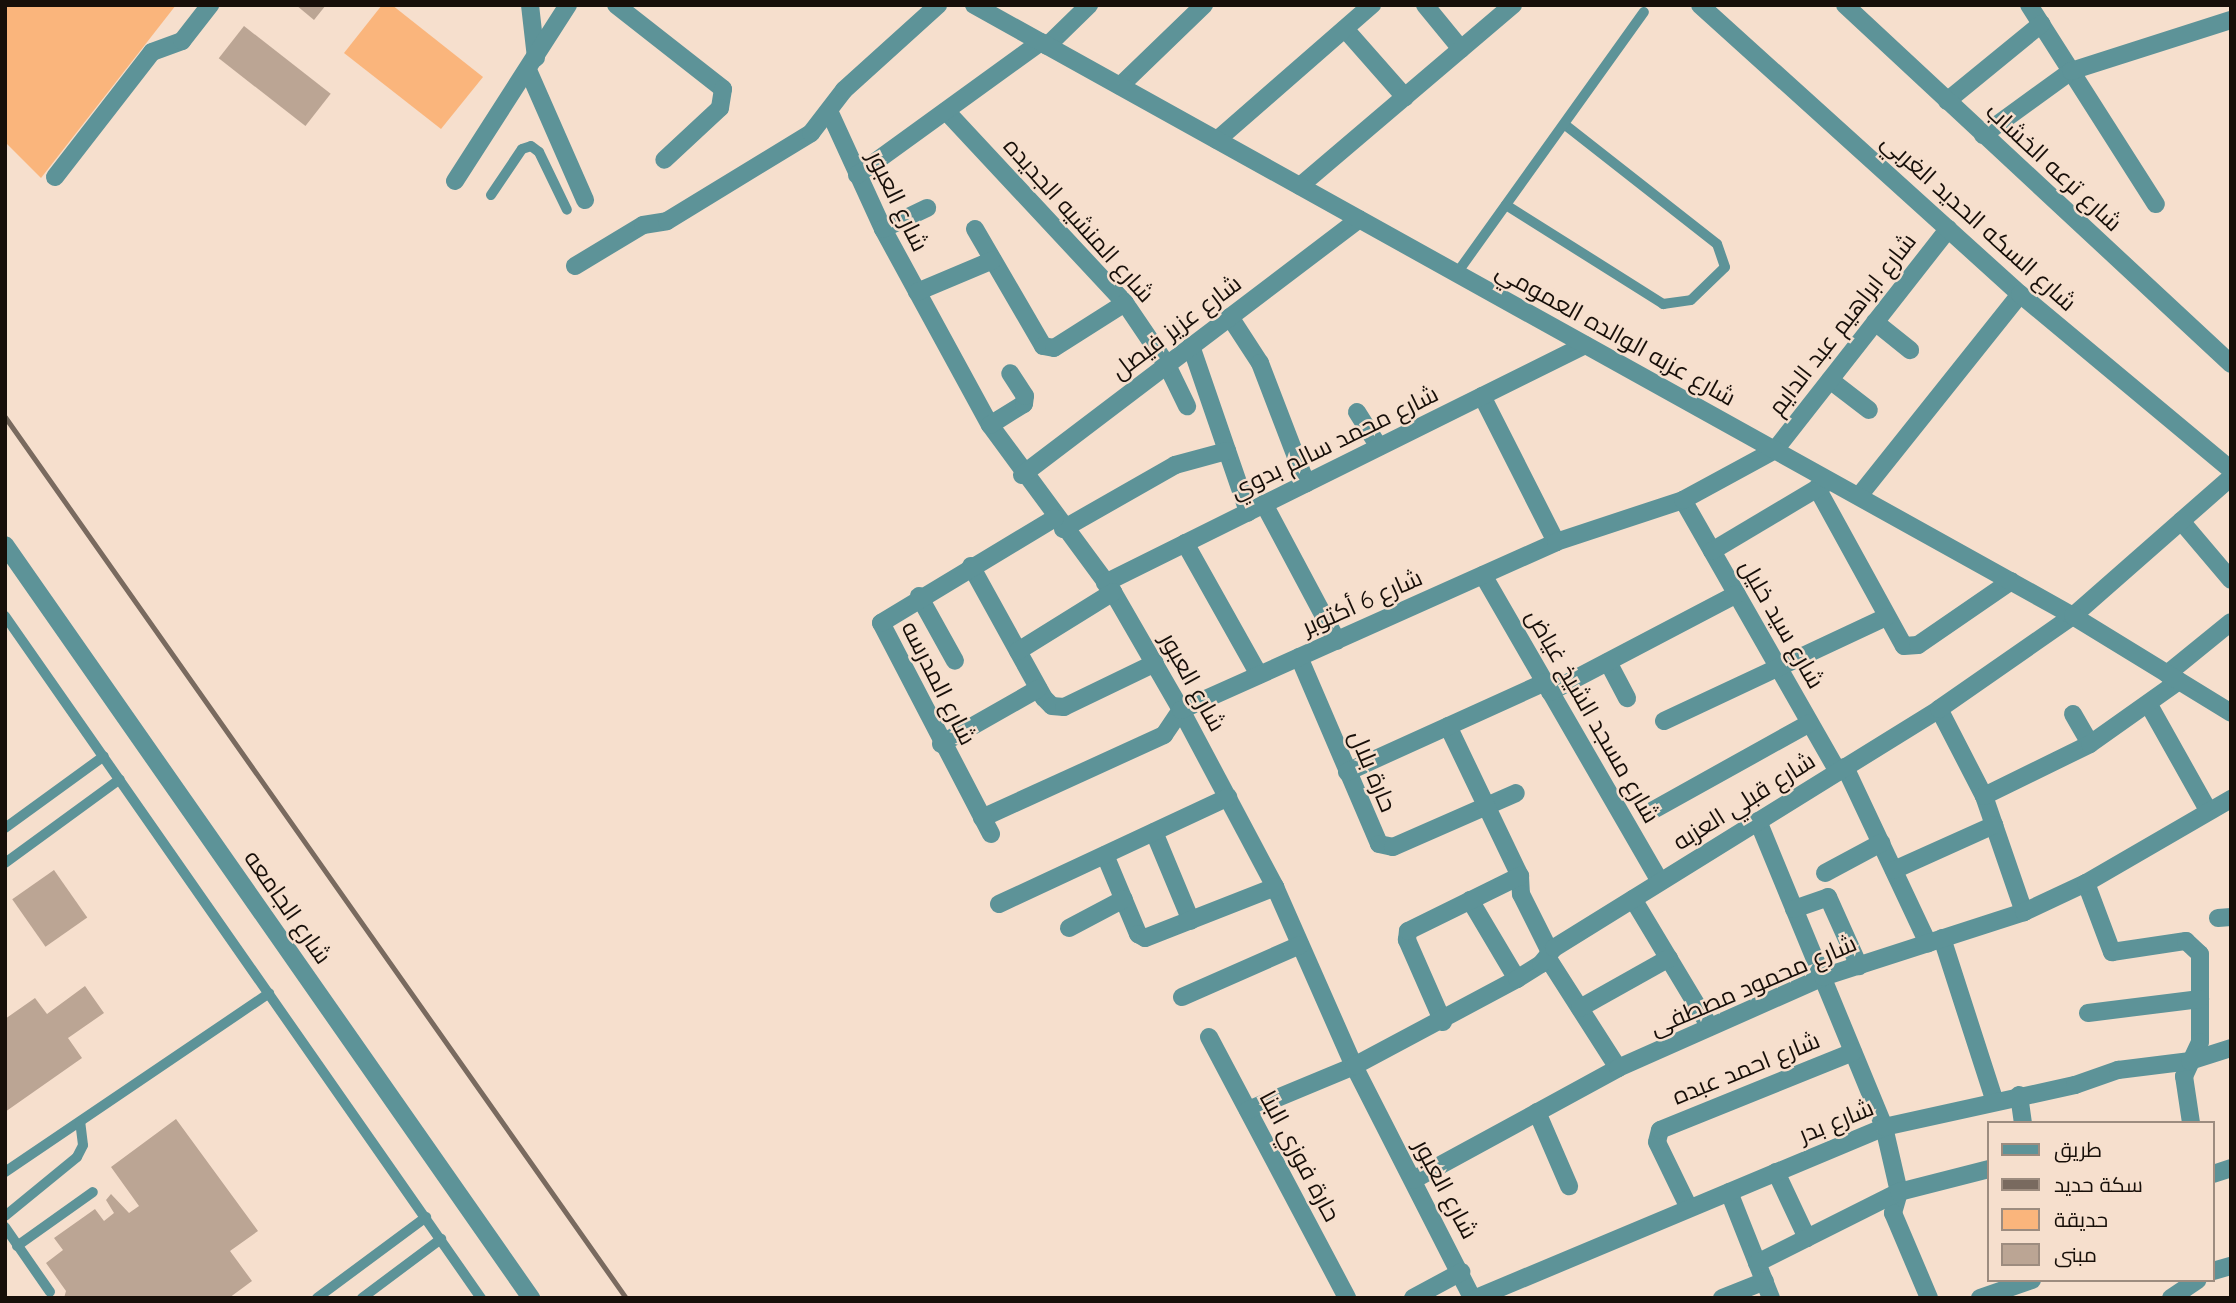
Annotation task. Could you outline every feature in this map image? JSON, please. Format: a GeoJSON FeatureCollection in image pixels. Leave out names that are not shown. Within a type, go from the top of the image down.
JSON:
{"type":"FeatureCollection","features":[{"type":"Feature","properties":{"kind":"street"},"geometry":{"type":"LineString","coordinates":[[55,177],[152,52],[182,41],[210,5]]}},
{"type":"Feature","properties":{"kind":"street"},"geometry":{"type":"LineString","coordinates":[[530,5],[532,64],[585,200]]}},
{"type":"Feature","properties":{"kind":"street"},"geometry":{"type":"LineString","coordinates":[[455,181],[568,5]]}},
{"type":"Feature","properties":{"kind":"street"},"geometry":{"type":"LineString","coordinates":[[616,5],[720,85],[725,94],[720,108],[664,160]]}},
{"type":"Feature","properties":{"kind":"street"},"geometry":{"type":"LineString","coordinates":[[575,266],[643,225],[667,221],[811,133],[830,113],[844,90],[938,5]]}},
{"type":"Feature","properties":{"kind":"street"},"geometry":{"type":"LineString","coordinates":[[857,175],[1044,44],[1089,5]]}},
{"type":"Feature","properties":{"kind":"street"},"geometry":{"type":"LineString","coordinates":[[1120,86],[1204,5]]}},
{"type":"Feature","properties":{"kind":"street"},"geometry":{"type":"LineString","coordinates":[[1217,141],[1372,5]]}},
{"type":"Feature","properties":{"kind":"street"},"geometry":{"type":"LineString","coordinates":[[1425,5],[1461,50]]}},
{"type":"Feature","properties":{"kind":"street"},"geometry":{"type":"LineString","coordinates":[[1300,186],[1513,5]]}},
{"type":"Feature","properties":{"kind":"street","name":"شارع السكه الحديد الغربي"},"geometry":{"type":"LineString","coordinates":[[1700,5],[2021,294],[2231,470]]}},
{"type":"Feature","properties":{"kind":"street","name":"شارع ترعه الخشاب"},"geometry":{"type":"LineString","coordinates":[[1845,5],[2231,364]]}},
{"type":"Feature","properties":{"kind":"street"},"geometry":{"type":"LineString","coordinates":[[2029,5],[2156,204]]}},
{"type":"Feature","properties":{"kind":"street","name":"شارع عزبه الوالده العمومي"},"geometry":{"type":"LineString","coordinates":[[976,6],[1775,450],[1824,484],[1859,496],[2011,581],[2231,713]]}},
{"type":"Feature","properties":{"kind":"street"},"geometry":{"type":"LineString","coordinates":[[1983,135],[2071,71],[2231,20]]}},
{"type":"Feature","properties":{"kind":"street"},"geometry":{"type":"LineString","coordinates":[[1947,101],[2041,24]]}},
{"type":"Feature","properties":{"kind":"street"},"geometry":{"type":"LineString","coordinates":[[1345,29],[1405,97]]}},
{"type":"Feature","properties":{"kind":"street","name":"شارع المنشيه الجديده"},"geometry":{"type":"LineString","coordinates":[[946,111],[1125,303],[1167,365],[1187,406]]}},
{"type":"Feature","properties":{"kind":"street","name":"شارع العبور"},"geometry":{"type":"LineString","coordinates":[[830,113],[883,229],[990,425],[1023,475],[1109,588],[1181,710],[1275,887],[1354,1066],[1474,1298]]}},
{"type":"Feature","properties":{"kind":"street"},"geometry":{"type":"LineString","coordinates":[[883,229],[927,208]]}},
{"type":"Feature","properties":{"kind":"street","name":"شارع عزيز فيصل"},"geometry":{"type":"LineString","coordinates":[[1023,475],[1359,219]]}},
{"type":"Feature","properties":{"kind":"street"},"geometry":{"type":"LineString","coordinates":[[975,229],[1047,348],[1054,348],[1125,303]]}},
{"type":"Feature","properties":{"kind":"street","name":"شارع ابراهيم عبد الدايم"},"geometry":{"type":"LineString","coordinates":[[1775,450],[1948,229]]}},
{"type":"Feature","properties":{"kind":"street"},"geometry":{"type":"LineString","coordinates":[[917,292],[993,260]]}},
{"type":"Feature","properties":{"kind":"street"},"geometry":{"type":"LineString","coordinates":[[1859,496],[2021,294]]}},
{"type":"Feature","properties":{"kind":"street"},"geometry":{"type":"LineString","coordinates":[[1230,317],[1261,363],[1306,484]]}},
{"type":"Feature","properties":{"kind":"street"},"geometry":{"type":"LineString","coordinates":[[1875,322],[1909,350]]}},
{"type":"Feature","properties":{"kind":"street","name":"شارع محمد سالم بدوي"},"geometry":{"type":"LineString","coordinates":[[1018,651],[1109,588],[1185,543],[1586,345]]}},
{"type":"Feature","properties":{"kind":"street"},"geometry":{"type":"LineString","coordinates":[[1191,346],[1248,512]]}},
{"type":"Feature","properties":{"kind":"street"},"geometry":{"type":"LineString","coordinates":[[990,425],[1024,404],[1025,396],[1010,373]]}},
{"type":"Feature","properties":{"kind":"street"},"geometry":{"type":"LineString","coordinates":[[1830,380],[1869,410]]}},
{"type":"Feature","properties":{"kind":"street"},"geometry":{"type":"LineString","coordinates":[[1482,396],[1556,542]]}},
{"type":"Feature","properties":{"kind":"street"},"geometry":{"type":"LineString","coordinates":[[1357,412],[1379,447]]}},
{"type":"Feature","properties":{"kind":"street","name":"شارع 6 أكتوبر"},"geometry":{"type":"LineString","coordinates":[[982,818],[1164,735],[1181,710],[1556,542],[1683,500],[1775,450]]}},
{"type":"Feature","properties":{"kind":"street","name":"شارع المدرسه"},"geometry":{"type":"LineString","coordinates":[[991,834],[941,744],[881,626],[884,617],[971,566],[1175,464],[1227,451]]}},
{"type":"Feature","properties":{"kind":"street","name":"شارع قبلي العزبه"},"geometry":{"type":"LineString","coordinates":[[1248,1110],[1354,1066],[1443,1022],[1517,979],[1548,955],[1633,899],[1939,709],[2073,616],[2231,477]]}},
{"type":"Feature","properties":{"kind":"street"},"geometry":{"type":"LineString","coordinates":[[1712,551],[1824,484],[1899,643],[1918,645],[2011,581]]}},
{"type":"Feature","properties":{"kind":"street","name":"شارع سيد خليل"},"geometry":{"type":"LineString","coordinates":[[1683,500],[1810,723],[1842,769],[1894,870],[1935,941],[1994,1099]]}},
{"type":"Feature","properties":{"kind":"street"},"geometry":{"type":"LineString","coordinates":[[1264,504],[1337,640]]}},
{"type":"Feature","properties":{"kind":"street"},"geometry":{"type":"LineString","coordinates":[[2181,521],[2231,580]]}},
{"type":"Feature","properties":{"kind":"street"},"geometry":{"type":"LineString","coordinates":[[1185,543],[1259,675]]}},
{"type":"Feature","properties":{"kind":"street","name":"شارع الجامعه"},"geometry":{"type":"LineString","coordinates":[[5,545],[531,1298]]}},
{"type":"Feature","properties":{"kind":"street"},"geometry":{"type":"LineString","coordinates":[[971,566],[1047,703],[1064,706],[1155,663]]}},
{"type":"Feature","properties":{"kind":"street","name":"شارع مسجد الشيخ غياض"},"geometry":{"type":"LineString","coordinates":[[1483,575],[1660,882]]}},
{"type":"Feature","properties":{"kind":"street"},"geometry":{"type":"LineString","coordinates":[[1347,772],[1448,726],[1608,662],[1737,594]]}},
{"type":"Feature","properties":{"kind":"street"},"geometry":{"type":"LineString","coordinates":[[919,596],[955,661]]}},
{"type":"Feature","properties":{"kind":"street"},"geometry":{"type":"LineString","coordinates":[[1664,721],[1886,617]]}},
{"type":"Feature","properties":{"kind":"street"},"geometry":{"type":"LineString","coordinates":[[1984,796],[2090,744],[2149,705],[2231,622]]}},
{"type":"Feature","properties":{"kind":"street","name":"حارة بلال"},"geometry":{"type":"LineString","coordinates":[[1299,657],[1376,841],[1393,847],[1516,793]]}},
{"type":"Feature","properties":{"kind":"street"},"geometry":{"type":"LineString","coordinates":[[1608,662],[1627,698]]}},
{"type":"Feature","properties":{"kind":"street"},"geometry":{"type":"LineString","coordinates":[[941,744],[1038,688]]}},
{"type":"Feature","properties":{"kind":"street"},"geometry":{"type":"LineString","coordinates":[[2149,705],[2208,810]]}},
{"type":"Feature","properties":{"kind":"street"},"geometry":{"type":"LineString","coordinates":[[1939,709],[1984,796],[2024,912]]}},
{"type":"Feature","properties":{"kind":"street"},"geometry":{"type":"LineString","coordinates":[[2073,714],[2090,744]]}},
{"type":"Feature","properties":{"kind":"street"},"geometry":{"type":"LineString","coordinates":[[1648,813],[1810,723]]}},
{"type":"Feature","properties":{"kind":"street"},"geometry":{"type":"LineString","coordinates":[[1448,726],[1520,876],[1521,894],[1548,955],[1618,1069]]}},
{"type":"Feature","properties":{"kind":"street"},"geometry":{"type":"LineString","coordinates":[[999,904],[1228,797]]}},
{"type":"Feature","properties":{"kind":"street","name":"شارع محمود مصطفى"},"geometry":{"type":"LineString","coordinates":[[1413,1180],[1618,1069],[1823,977],[2024,912],[2085,883],[2231,799]]}},
{"type":"Feature","properties":{"kind":"street"},"geometry":{"type":"LineString","coordinates":[[1758,821],[1884,1126],[1899,1192],[1893,1213],[1930,1298]]}},
{"type":"Feature","properties":{"kind":"street"},"geometry":{"type":"LineString","coordinates":[[1894,870],[1994,825]]}},
{"type":"Feature","properties":{"kind":"street"},"geometry":{"type":"LineString","coordinates":[[1154,832],[1191,921]]}},
{"type":"Feature","properties":{"kind":"street"},"geometry":{"type":"LineString","coordinates":[[1825,873],[1881,843]]}},
{"type":"Feature","properties":{"kind":"street"},"geometry":{"type":"LineString","coordinates":[[1105,855],[1138,934],[1145,938],[1275,887]]}},
{"type":"Feature","properties":{"kind":"street"},"geometry":{"type":"LineString","coordinates":[[1443,1022],[1407,934],[1520,876]]}},
{"type":"Feature","properties":{"kind":"street"},"geometry":{"type":"LineString","coordinates":[[2085,883],[2112,952],[2186,941],[2195,946],[2200,959],[2200,1042],[2184,1076],[2191,1121]]}},
{"type":"Feature","properties":{"kind":"street"},"geometry":{"type":"LineString","coordinates":[[1794,909],[1829,897],[1859,966]]}},
{"type":"Feature","properties":{"kind":"street"},"geometry":{"type":"LineString","coordinates":[[1069,928],[1124,899]]}},
{"type":"Feature","properties":{"kind":"street"},"geometry":{"type":"LineString","coordinates":[[1633,899],[1710,1027]]}},
{"type":"Feature","properties":{"kind":"street"},"geometry":{"type":"LineString","coordinates":[[1470,900],[1517,979]]}},
{"type":"Feature","properties":{"kind":"street"},"geometry":{"type":"LineString","coordinates":[[1182,997],[1300,945]]}},
{"type":"Feature","properties":{"kind":"street"},"geometry":{"type":"LineString","coordinates":[[1580,1008],[1669,958]]}},
{"type":"Feature","properties":{"kind":"street"},"geometry":{"type":"LineString","coordinates":[[2088,1013],[2200,999]]}},
{"type":"Feature","properties":{"kind":"street","name":"حارة فوزي البنا"},"geometry":{"type":"LineString","coordinates":[[1209,1037],[1347,1298]]}},
{"type":"Feature","properties":{"kind":"street","name":"شارع بدر"},"geometry":{"type":"LineString","coordinates":[[1474,1298],[1884,1126],[1994,1099],[2083,1084],[2118,1070],[2190,1061],[2231,1048]]}},
{"type":"Feature","properties":{"kind":"street","name":"شارع احمد عبده"},"geometry":{"type":"LineString","coordinates":[[1689,1208],[1657,1142],[1660,1130],[1853,1052]]}},
{"type":"Feature","properties":{"kind":"street"},"geometry":{"type":"LineString","coordinates":[[2019,1095],[2023,1121]]}},
{"type":"Feature","properties":{"kind":"street"},"geometry":{"type":"LineString","coordinates":[[1538,1112],[1569,1186]]}},
{"type":"Feature","properties":{"kind":"street"},"geometry":{"type":"LineString","coordinates":[[1757,1263],[1899,1192],[1988,1169]]}},
{"type":"Feature","properties":{"kind":"street"},"geometry":{"type":"LineString","coordinates":[[1776,1172],[1807,1238]]}},
{"type":"Feature","properties":{"kind":"street"},"geometry":{"type":"LineString","coordinates":[[1729,1192],[1772,1298]]}},
{"type":"Feature","properties":{"kind":"street"},"geometry":{"type":"LineString","coordinates":[[1413,1298],[1461,1272]]}},
{"type":"Feature","properties":{"kind":"street"},"geometry":{"type":"LineString","coordinates":[[1722,1298],[1765,1281]]}},
{"type":"Feature","properties":{"kind":"street"},"geometry":{"type":"LineString","coordinates":[[1980,1298],[2026,1282]]}},
{"type":"Feature","properties":{"kind":"street"},"geometry":{"type":"LineString","coordinates":[[2171,1298],[2194,1282]]}},
{"type":"Feature","properties":{"kind":"lane"},"geometry":{"type":"LineString","coordinates":[[1457,273],[1644,12]]}},
{"type":"Feature","properties":{"kind":"lane"},"geometry":{"type":"LineString","coordinates":[[1506,205],[1663,304],[1691,300],[1725,267],[1717,244],[1564,124]]}},
{"type":"Feature","properties":{"kind":"lane"},"geometry":{"type":"LineString","coordinates":[[491,195],[522,149],[531,146],[539,152],[567,210]]}},
{"type":"Feature","properties":{"kind":"lane"},"geometry":{"type":"LineString","coordinates":[[558,191],[578,183]]}},
{"type":"Feature","properties":{"kind":"lane"},"geometry":{"type":"LineString","coordinates":[[5,616],[481,1298]]}},
{"type":"Feature","properties":{"kind":"lane"},"geometry":{"type":"LineString","coordinates":[[5,828],[104,756]]}},
{"type":"Feature","properties":{"kind":"lane"},"geometry":{"type":"LineString","coordinates":[[5,863],[120,779]]}},
{"type":"Feature","properties":{"kind":"lane"},"geometry":{"type":"LineString","coordinates":[[5,1172],[270,993]]}},
{"type":"Feature","properties":{"kind":"lane"},"geometry":{"type":"LineString","coordinates":[[5,1216],[77,1157],[83,1146],[80,1122]]}},
{"type":"Feature","properties":{"kind":"lane"},"geometry":{"type":"LineString","coordinates":[[17,1246],[93,1192]]}},
{"type":"Feature","properties":{"kind":"lane"},"geometry":{"type":"LineString","coordinates":[[317,1298],[426,1217]]}},
{"type":"Feature","properties":{"kind":"lane"},"geometry":{"type":"LineString","coordinates":[[5,1227],[50,1292]]}},
{"type":"Feature","properties":{"kind":"lane"},"geometry":{"type":"LineString","coordinates":[[362,1298],[441,1239]]}},
{"type":"Feature","properties":{"kind":"green space"},"geometry":{"type":"Polygon","coordinates":[[[5,5],[176,5],[41,178],[5,142],[5,5]]]}},
{"type":"Feature","properties":{"kind":"green space"},"geometry":{"type":"Polygon","coordinates":[[[382,5],[392,5],[483,77],[441,129],[344,53],[382,5]]]}},
{"type":"Feature","properties":{"kind":"building"},"geometry":{"type":"Polygon","coordinates":[[[296,5],[326,5],[314,20],[296,5]]]}},
{"type":"Feature","properties":{"kind":"building"},"geometry":{"type":"Polygon","coordinates":[[[244,26],[331,94],[305,126],[219,58],[244,26]]]}},
{"type":"Feature","properties":{"kind":"building"},"geometry":{"type":"Polygon","coordinates":[[[54,870],[87,918],[45,947],[12,899],[54,870]]]}},
{"type":"Feature","properties":{"kind":"building"},"geometry":{"type":"Polygon","coordinates":[[[85,986],[104,1013],[68,1038],[82,1058],[5,1112],[5,1019],[35,998],[47,1014],[85,986]]]}},
{"type":"Feature","properties":{"kind":"building"},"geometry":{"type":"Polygon","coordinates":[[[176,1119],[258,1231],[230,1251],[252,1281],[229,1298],[64,1298],[66,1291],[46,1263],[63,1250],[54,1238],[95,1209],[104,1221],[114,1213],[106,1200],[111,1194],[129,1213],[139,1206],[111,1167],[176,1119]]]}},
{"type":"Feature","properties":{"kind":"railway"},"geometry":{"type":"LineString","coordinates":[[5,417],[626,1298]]}}]}
